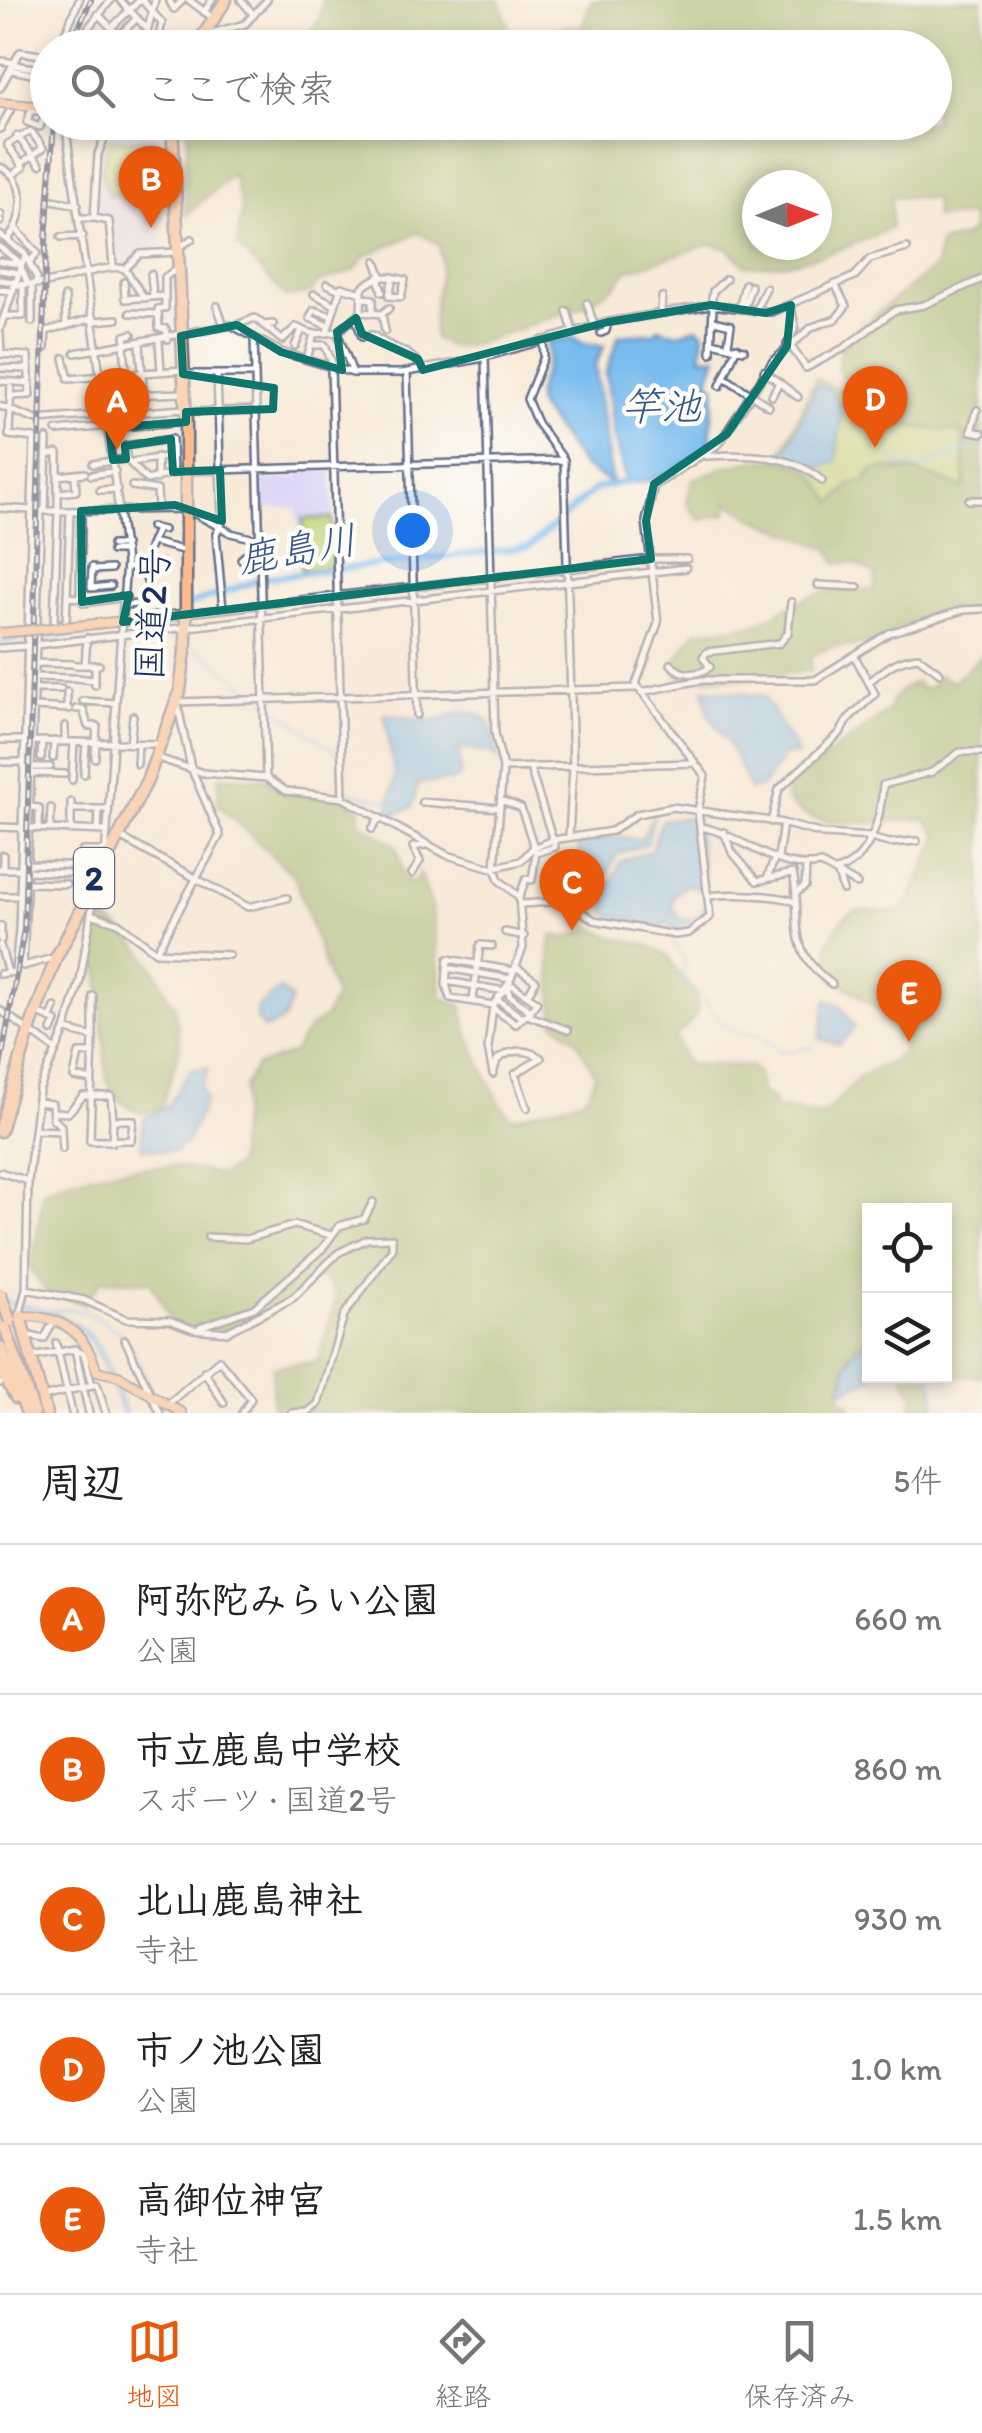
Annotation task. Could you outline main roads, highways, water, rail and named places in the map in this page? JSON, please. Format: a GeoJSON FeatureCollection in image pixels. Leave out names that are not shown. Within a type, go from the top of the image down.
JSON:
{"type":"FeatureCollection","features":[{"type":"Feature","properties":{"kind":"highway"},"geometry":{"type":"LineString","coordinates":[[205,30],[226,0]]}},
{"type":"Feature","properties":{"kind":"highway","name":"国道2号"},"geometry":{"type":"LineString","coordinates":[[0,1131],[30,1028],[46,996],[56,958],[92,867],[118,835],[158,758],[178,702],[186,628],[186,509],[180,472],[186,414],[173,140]]}},
{"type":"Feature","properties":{"kind":"highway"},"geometry":{"type":"LineString","coordinates":[[0,1293],[9,1316],[29,1413]]}},
{"type":"Feature","properties":{"kind":"highway"},"geometry":{"type":"LineString","coordinates":[[9,1316],[26,1335],[45,1396],[46,1413]]}},
{"type":"Feature","properties":{"kind":"highway"},"geometry":{"type":"LineString","coordinates":[[0,1347],[29,1413]]}},
{"type":"Feature","properties":{"kind":"highway"},"geometry":{"type":"LineString","coordinates":[[2,1377],[29,1413]]}},
{"type":"Feature","properties":{"kind":"main road"},"geometry":{"type":"LineString","coordinates":[[0,102],[30,106]]}},
{"type":"Feature","properties":{"kind":"main road"},"geometry":{"type":"LineString","coordinates":[[0,633],[96,624],[122,628],[186,614]]}},
{"type":"Feature","properties":{"kind":"main road"},"geometry":{"type":"LineString","coordinates":[[9,1316],[53,1323],[82,1337],[101,1372],[119,1376],[182,1413]]}},
{"type":"Feature","properties":{"kind":"water","name":"竿池"},"geometry":{"type":"Polygon","coordinates":[[[697,327],[704,333],[701,357],[717,356],[708,381],[715,386],[709,449],[658,477],[626,481],[614,437],[606,373],[619,335],[654,333],[659,328],[676,334],[697,327]]]}},
{"type":"Feature","properties":{"kind":"water"},"geometry":{"type":"Polygon","coordinates":[[[574,337],[581,343],[604,346],[595,366],[612,484],[583,466],[537,404],[548,362],[548,342],[574,337]]]}},
{"type":"Feature","properties":{"kind":"water"},"geometry":{"type":"Polygon","coordinates":[[[817,384],[831,391],[842,407],[836,462],[820,467],[784,456],[817,384]]]}},
{"type":"Feature","properties":{"kind":"water"},"geometry":{"type":"Polygon","coordinates":[[[704,688],[764,696],[798,755],[785,755],[762,786],[750,790],[732,749],[708,713],[704,688]]]}},
{"type":"Feature","properties":{"kind":"water"},"geometry":{"type":"Polygon","coordinates":[[[461,711],[487,720],[499,760],[491,753],[459,749],[461,775],[455,780],[418,784],[412,807],[396,814],[388,812],[395,777],[384,714],[436,721],[461,711]]]}},
{"type":"Feature","properties":{"kind":"water"},"geometry":{"type":"Polygon","coordinates":[[[654,813],[648,843],[617,854],[598,894],[589,894],[591,879],[577,844],[619,836],[641,840],[654,813]]]}},
{"type":"Feature","properties":{"kind":"water"},"geometry":{"type":"Polygon","coordinates":[[[696,819],[707,897],[698,887],[686,885],[674,895],[672,907],[679,918],[690,919],[708,904],[708,916],[681,933],[666,923],[657,928],[606,914],[606,895],[621,861],[651,851],[662,820],[696,819]]]}},
{"type":"Feature","properties":{"kind":"water"},"geometry":{"type":"Polygon","coordinates":[[[280,989],[291,999],[284,1020],[264,1029],[257,1021],[257,1007],[280,989]]]}},
{"type":"Feature","properties":{"kind":"water"},"geometry":{"type":"Polygon","coordinates":[[[826,1000],[839,1004],[855,1027],[839,1044],[820,1039],[826,1000]]]}},
{"type":"Feature","properties":{"kind":"water"},"geometry":{"type":"Polygon","coordinates":[[[209,1068],[201,1087],[206,1100],[186,1143],[174,1152],[141,1148],[144,1118],[167,1107],[191,1069],[209,1068]]]}},
{"type":"Feature","properties":{"kind":"water"},"geometry":{"type":"Polygon","coordinates":[[[862,1346],[862,1383],[843,1391],[849,1361],[862,1346]]]}},
{"type":"Feature","properties":{"kind":"waterway"},"geometry":{"type":"LineString","coordinates":[[891,456],[901,466],[921,467],[982,443]]}},
{"type":"Feature","properties":{"kind":"waterway","name":"鹿島川"},"geometry":{"type":"LineString","coordinates":[[189,605],[264,578],[529,547],[595,489],[632,480]]}},
{"type":"Feature","properties":{"kind":"waterway","name":"鹿島川"},"geometry":{"type":"LineString","coordinates":[[0,642],[162,625],[165,620]]}},
{"type":"Feature","properties":{"kind":"waterway"},"geometry":{"type":"LineString","coordinates":[[173,632],[181,638]]}},
{"type":"Feature","properties":{"kind":"waterway"},"geometry":{"type":"LineString","coordinates":[[190,644],[260,696]]}},
{"type":"Feature","properties":{"kind":"waterway"},"geometry":{"type":"LineString","coordinates":[[266,701],[340,755]]}},
{"type":"Feature","properties":{"kind":"waterway"},"geometry":{"type":"LineString","coordinates":[[345,791],[391,802]]}},
{"type":"Feature","properties":{"kind":"waterway"},"geometry":{"type":"LineString","coordinates":[[671,937],[685,962],[684,979],[717,1016]]}},
{"type":"Feature","properties":{"kind":"waterway"},"geometry":{"type":"LineString","coordinates":[[719,1019],[729,1029],[756,1036]]}},
{"type":"Feature","properties":{"kind":"waterway"},"geometry":{"type":"LineString","coordinates":[[760,1036],[782,1052],[799,1050]]}},
{"type":"Feature","properties":{"kind":"waterway"},"geometry":{"type":"LineString","coordinates":[[802,1049],[812,1046]]}},
{"type":"Feature","properties":{"kind":"waterway"},"geometry":{"type":"LineString","coordinates":[[5,1302],[57,1316],[87,1335],[97,1348],[124,1413]]}},
{"type":"Feature","properties":{"kind":"waterway"},"geometry":{"type":"LineString","coordinates":[[45,1313],[78,1311],[97,1318],[125,1337]]}},
{"type":"Feature","properties":{"kind":"waterway"},"geometry":{"type":"LineString","coordinates":[[130,1344],[150,1386]]}},
{"type":"Feature","properties":{"kind":"waterway"},"geometry":{"type":"LineString","coordinates":[[934,1383],[937,1409],[944,1407],[945,1413]]}},
{"type":"Feature","properties":{"kind":"railway"},"geometry":{"type":"LineString","coordinates":[[77,30],[91,0]]}},
{"type":"Feature","properties":{"kind":"railway"},"geometry":{"type":"LineString","coordinates":[[0,1068],[24,929],[46,240],[53,140]]}},
{"type":"Feature","properties":{"kind":"place","name":"市立鹿島中学校"},"geometry":{"type":"Point","coordinates":[151,228]}},
{"type":"Feature","properties":{"kind":"place","name":"市ノ池公園"},"geometry":{"type":"Point","coordinates":[875,448]}},
{"type":"Feature","properties":{"kind":"place","name":"阿弥陀みらい公園"},"geometry":{"type":"Point","coordinates":[117,450]}},
{"type":"Feature","properties":{"kind":"place","name":"北山鹿島神社"},"geometry":{"type":"Point","coordinates":[572,931]}},
{"type":"Feature","properties":{"kind":"place","name":"高御位神宮"},"geometry":{"type":"Point","coordinates":[909,1042]}}]}
